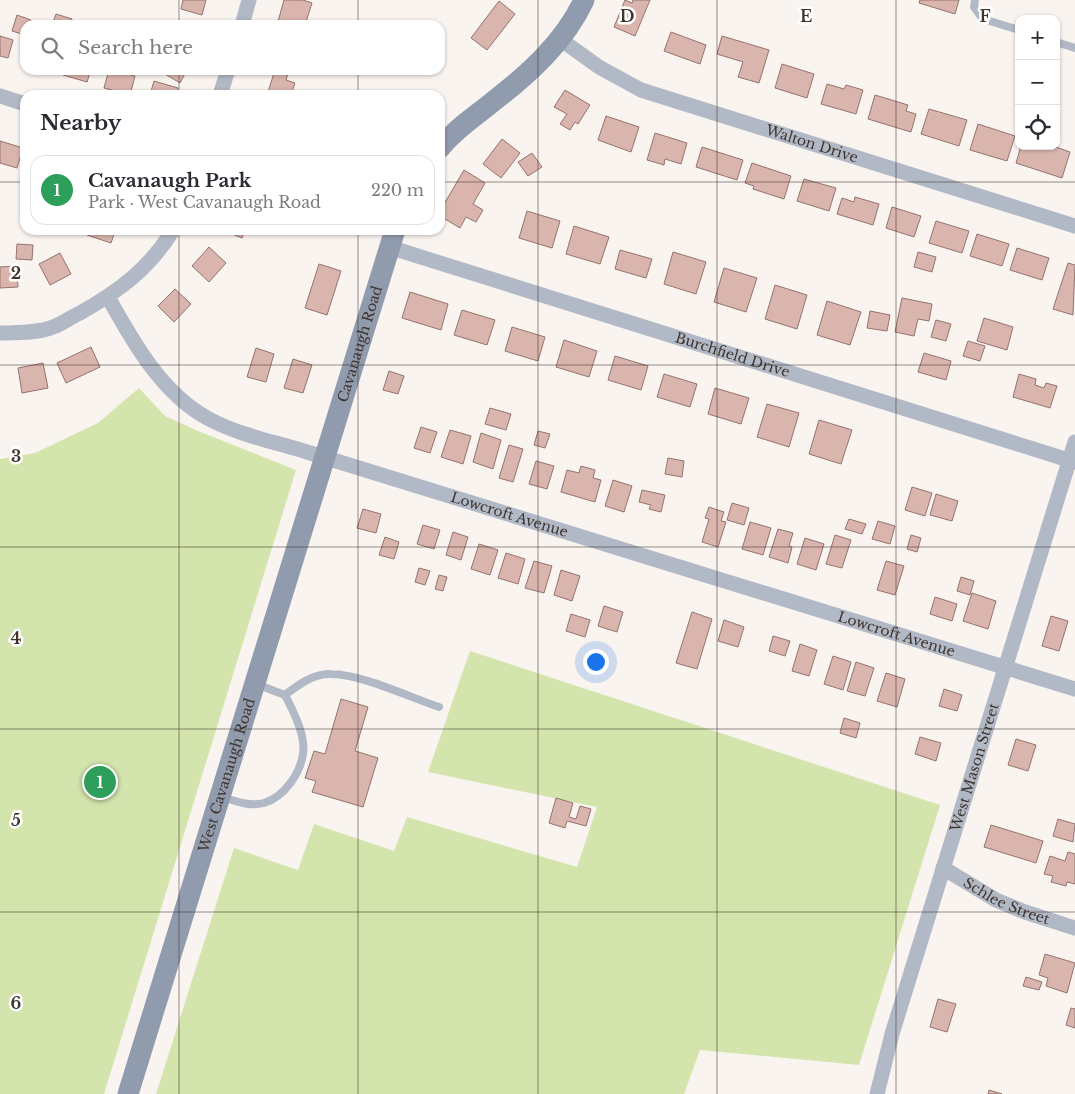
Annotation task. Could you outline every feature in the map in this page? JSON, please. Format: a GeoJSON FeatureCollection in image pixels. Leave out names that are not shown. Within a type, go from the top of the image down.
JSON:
{"type":"FeatureCollection","features":[{"type":"Feature","properties":{"kind":"street"},"geometry":{"type":"LineString","coordinates":[[243,20],[249,0]]}},
{"type":"Feature","properties":{"kind":"street"},"geometry":{"type":"LineString","coordinates":[[445,142],[454,131],[532,70],[560,39],[584,0]]}},
{"type":"Feature","properties":{"kind":"street","name":"Walton Drive"},"geometry":{"type":"LineString","coordinates":[[560,39],[599,67],[641,90],[1075,226]]}},
{"type":"Feature","properties":{"kind":"street"},"geometry":{"type":"LineString","coordinates":[[222,90],[226,75]]}},
{"type":"Feature","properties":{"kind":"street"},"geometry":{"type":"LineString","coordinates":[[0,96],[20,102]]}},
{"type":"Feature","properties":{"kind":"street"},"geometry":{"type":"LineString","coordinates":[[0,333],[52,328],[108,297],[144,268],[160,250],[170,235]]}},
{"type":"Feature","properties":{"kind":"street","name":"Cavanaugh Road"},"geometry":{"type":"LineString","coordinates":[[326,458],[392,238]]}},
{"type":"Feature","properties":{"kind":"street","name":"Burchfield Drive"},"geometry":{"type":"LineString","coordinates":[[392,238],[1072,461]]}},
{"type":"Feature","properties":{"kind":"street","name":"Lowcroft Avenue"},"geometry":{"type":"LineString","coordinates":[[108,297],[163,383],[184,403],[210,419],[240,431],[326,458],[1075,689]]}},
{"type":"Feature","properties":{"kind":"street","name":"West Mason Street"},"geometry":{"type":"LineString","coordinates":[[877,1094],[884,1062],[1004,668],[1072,461],[1075,442]]}},
{"type":"Feature","properties":{"kind":"street","name":"West Cavanaugh Road"},"geometry":{"type":"LineString","coordinates":[[128,1094],[219,796],[326,458]]}},
{"type":"Feature","properties":{"kind":"street","name":"Schlee Street"},"geometry":{"type":"LineString","coordinates":[[943,868],[996,900],[1025,912],[1075,928]]}},
{"type":"Feature","properties":{"kind":"lane"},"geometry":{"type":"LineString","coordinates":[[975,0],[974,7],[983,19],[1015,29]]}},
{"type":"Feature","properties":{"kind":"lane"},"geometry":{"type":"LineString","coordinates":[[1060,43],[1075,48]]}},
{"type":"Feature","properties":{"kind":"lane"},"geometry":{"type":"LineString","coordinates":[[285,695],[304,681],[330,674],[356,679],[439,707]]}},
{"type":"Feature","properties":{"kind":"lane"},"geometry":{"type":"LineString","coordinates":[[254,684],[285,695]]}},
{"type":"Feature","properties":{"kind":"lane"},"geometry":{"type":"LineString","coordinates":[[219,796],[248,804],[264,803],[281,793],[294,779],[303,753],[302,741],[285,695]]}},
{"type":"Feature","properties":{"kind":"green space"},"geometry":{"type":"Polygon","coordinates":[[[139,388],[165,416],[296,470],[104,1094],[0,1094],[0,459],[35,453],[98,423],[139,388]]]}},
{"type":"Feature","properties":{"kind":"green space"},"geometry":{"type":"Polygon","coordinates":[[[470,651],[940,805],[859,1065],[700,1050],[684,1094],[156,1094],[234,848],[298,870],[314,824],[394,851],[407,817],[577,867],[597,807],[428,772],[470,651]]]}},
{"type":"Feature","properties":{"kind":"building"},"geometry":{"type":"Polygon","coordinates":[[[183,0],[206,0],[202,15],[181,9],[183,0]]]}},
{"type":"Feature","properties":{"kind":"building"},"geometry":{"type":"Polygon","coordinates":[[[284,0],[303,0],[312,3],[307,20],[278,20],[284,0]]]}},
{"type":"Feature","properties":{"kind":"building"},"geometry":{"type":"Polygon","coordinates":[[[625,0],[632,3],[633,0],[650,0],[635,36],[614,27],[625,0]]]}},
{"type":"Feature","properties":{"kind":"building"},"geometry":{"type":"Polygon","coordinates":[[[920,0],[959,0],[955,14],[919,3],[920,0]]]}},
{"type":"Feature","properties":{"kind":"building"},"geometry":{"type":"Polygon","coordinates":[[[499,1],[515,14],[487,50],[471,38],[499,1]]]}},
{"type":"Feature","properties":{"kind":"building"},"geometry":{"type":"Polygon","coordinates":[[[56,14],[72,19],[72,20],[54,20],[56,14]]]}},
{"type":"Feature","properties":{"kind":"building"},"geometry":{"type":"Polygon","coordinates":[[[17,15],[31,20],[20,20],[20,33],[12,31],[17,15]]]}},
{"type":"Feature","properties":{"kind":"building"},"geometry":{"type":"Polygon","coordinates":[[[671,32],[706,45],[700,64],[664,51],[671,32]]]}},
{"type":"Feature","properties":{"kind":"building"},"geometry":{"type":"Polygon","coordinates":[[[0,36],[13,40],[8,58],[0,56],[0,36]]]}},
{"type":"Feature","properties":{"kind":"building"},"geometry":{"type":"Polygon","coordinates":[[[722,36],[769,50],[759,83],[738,77],[743,62],[717,54],[722,36]]]}},
{"type":"Feature","properties":{"kind":"building"},"geometry":{"type":"Polygon","coordinates":[[[782,64],[814,74],[807,98],[775,88],[782,64]]]}},
{"type":"Feature","properties":{"kind":"building"},"geometry":{"type":"Polygon","coordinates":[[[63,75],[89,75],[87,82],[63,75]]]}},
{"type":"Feature","properties":{"kind":"building"},"geometry":{"type":"Polygon","coordinates":[[[108,75],[135,76],[131,90],[104,88],[108,75]]]}},
{"type":"Feature","properties":{"kind":"building"},"geometry":{"type":"Polygon","coordinates":[[[167,75],[184,75],[180,83],[167,75]]]}},
{"type":"Feature","properties":{"kind":"building"},"geometry":{"type":"Polygon","coordinates":[[[273,75],[288,75],[286,80],[295,83],[293,90],[269,90],[273,75]]]}},
{"type":"Feature","properties":{"kind":"building"},"geometry":{"type":"Polygon","coordinates":[[[154,81],[178,88],[177,90],[151,90],[154,81]]]}},
{"type":"Feature","properties":{"kind":"building"},"geometry":{"type":"Polygon","coordinates":[[[827,84],[844,89],[846,85],[863,90],[856,114],[821,104],[827,84]]]}},
{"type":"Feature","properties":{"kind":"building"},"geometry":{"type":"Polygon","coordinates":[[[565,90],[590,105],[578,124],[575,122],[570,130],[560,124],[567,114],[554,107],[565,90]]]}},
{"type":"Feature","properties":{"kind":"building"},"geometry":{"type":"Polygon","coordinates":[[[875,95],[908,105],[906,111],[916,114],[911,132],[868,119],[875,95]]]}},
{"type":"Feature","properties":{"kind":"building"},"geometry":{"type":"Polygon","coordinates":[[[929,109],[967,120],[959,146],[921,134],[929,109]]]}},
{"type":"Feature","properties":{"kind":"building"},"geometry":{"type":"Polygon","coordinates":[[[606,116],[639,127],[631,152],[598,140],[606,116]]]}},
{"type":"Feature","properties":{"kind":"building"},"geometry":{"type":"Polygon","coordinates":[[[978,124],[1015,136],[1007,161],[970,150],[978,124]]]}},
{"type":"Feature","properties":{"kind":"building"},"geometry":{"type":"Polygon","coordinates":[[[655,133],[687,143],[681,164],[665,159],[664,165],[647,160],[655,133]]]}},
{"type":"Feature","properties":{"kind":"building"},"geometry":{"type":"Polygon","coordinates":[[[502,139],[520,153],[501,178],[483,164],[502,139]]]}},
{"type":"Feature","properties":{"kind":"building"},"geometry":{"type":"Polygon","coordinates":[[[0,141],[20,147],[20,158],[17,168],[0,163],[0,141]]]}},
{"type":"Feature","properties":{"kind":"building"},"geometry":{"type":"Polygon","coordinates":[[[702,147],[743,160],[737,180],[696,167],[702,147]]]}},
{"type":"Feature","properties":{"kind":"building"},"geometry":{"type":"Polygon","coordinates":[[[1060,148],[1070,152],[1062,178],[1016,163],[1020,150],[1060,150],[1060,148]]]}},
{"type":"Feature","properties":{"kind":"building"},"geometry":{"type":"Polygon","coordinates":[[[532,153],[542,167],[528,176],[518,162],[532,153]]]}},
{"type":"Feature","properties":{"kind":"building"},"geometry":{"type":"Polygon","coordinates":[[[752,163],[791,176],[784,199],[753,189],[754,186],[745,183],[752,163]]]}},
{"type":"Feature","properties":{"kind":"building"},"geometry":{"type":"Polygon","coordinates":[[[464,170],[485,183],[473,204],[483,210],[476,222],[466,217],[460,228],[445,219],[445,202],[464,170]]]}},
{"type":"Feature","properties":{"kind":"building"},"geometry":{"type":"Polygon","coordinates":[[[804,179],[836,188],[829,211],[797,201],[804,179]]]}},
{"type":"Feature","properties":{"kind":"building"},"geometry":{"type":"Polygon","coordinates":[[[855,197],[879,204],[873,225],[837,214],[842,198],[854,202],[855,197]]]}},
{"type":"Feature","properties":{"kind":"building"},"geometry":{"type":"Polygon","coordinates":[[[892,207],[921,216],[914,237],[886,228],[892,207]]]}},
{"type":"Feature","properties":{"kind":"building"},"geometry":{"type":"Polygon","coordinates":[[[527,211],[560,221],[552,248],[519,238],[527,211]]]}},
{"type":"Feature","properties":{"kind":"building"},"geometry":{"type":"Polygon","coordinates":[[[936,221],[969,231],[962,253],[929,243],[936,221]]]}},
{"type":"Feature","properties":{"kind":"building"},"geometry":{"type":"Polygon","coordinates":[[[574,226],[609,237],[600,264],[566,254],[574,226]]]}},
{"type":"Feature","properties":{"kind":"building"},"geometry":{"type":"Polygon","coordinates":[[[977,234],[1009,244],[1002,266],[970,256],[977,234]]]}},
{"type":"Feature","properties":{"kind":"building"},"geometry":{"type":"Polygon","coordinates":[[[87,235],[114,235],[111,243],[87,235]]]}},
{"type":"Feature","properties":{"kind":"building"},"geometry":{"type":"Polygon","coordinates":[[[17,244],[33,245],[32,260],[16,259],[17,244]]]}},
{"type":"Feature","properties":{"kind":"building"},"geometry":{"type":"Polygon","coordinates":[[[209,247],[226,263],[209,282],[192,266],[209,247]]]}},
{"type":"Feature","properties":{"kind":"building"},"geometry":{"type":"Polygon","coordinates":[[[1017,248],[1049,258],[1042,280],[1010,270],[1017,248]]]}},
{"type":"Feature","properties":{"kind":"building"},"geometry":{"type":"Polygon","coordinates":[[[620,250],[652,259],[646,278],[615,269],[620,250]]]}},
{"type":"Feature","properties":{"kind":"building"},"geometry":{"type":"Polygon","coordinates":[[[673,252],[706,262],[696,294],[664,284],[673,252]]]}},
{"type":"Feature","properties":{"kind":"building"},"geometry":{"type":"Polygon","coordinates":[[[918,252],[936,257],[932,272],[914,267],[918,252]]]}},
{"type":"Feature","properties":{"kind":"building"},"geometry":{"type":"Polygon","coordinates":[[[60,253],[71,274],[50,285],[39,264],[60,253]]]}},
{"type":"Feature","properties":{"kind":"building"},"geometry":{"type":"Polygon","coordinates":[[[1068,263],[1075,265],[1073,315],[1053,309],[1068,263]]]}},
{"type":"Feature","properties":{"kind":"building"},"geometry":{"type":"Polygon","coordinates":[[[319,264],[341,271],[327,315],[305,308],[319,264]]]}},
{"type":"Feature","properties":{"kind":"building"},"geometry":{"type":"Polygon","coordinates":[[[17,266],[18,287],[0,288],[0,267],[17,266]]]}},
{"type":"Feature","properties":{"kind":"building"},"geometry":{"type":"Polygon","coordinates":[[[724,268],[757,278],[746,312],[714,302],[724,268]]]}},
{"type":"Feature","properties":{"kind":"building"},"geometry":{"type":"Polygon","coordinates":[[[775,285],[807,295],[797,329],[765,319],[775,285]]]}},
{"type":"Feature","properties":{"kind":"building"},"geometry":{"type":"Polygon","coordinates":[[[175,289],[191,304],[174,322],[158,306],[175,289]]]}},
{"type":"Feature","properties":{"kind":"building"},"geometry":{"type":"Polygon","coordinates":[[[410,292],[448,304],[441,330],[402,318],[410,292]]]}},
{"type":"Feature","properties":{"kind":"building"},"geometry":{"type":"Polygon","coordinates":[[[902,298],[932,304],[929,321],[918,319],[914,336],[895,332],[902,298]]]}},
{"type":"Feature","properties":{"kind":"building"},"geometry":{"type":"Polygon","coordinates":[[[827,301],[861,312],[850,345],[817,335],[827,301]]]}},
{"type":"Feature","properties":{"kind":"building"},"geometry":{"type":"Polygon","coordinates":[[[462,310],[495,320],[487,345],[454,335],[462,310]]]}},
{"type":"Feature","properties":{"kind":"building"},"geometry":{"type":"Polygon","coordinates":[[[870,311],[890,315],[887,331],[867,328],[870,311]]]}},
{"type":"Feature","properties":{"kind":"building"},"geometry":{"type":"Polygon","coordinates":[[[984,318],[1013,327],[1007,350],[977,341],[984,318]]]}},
{"type":"Feature","properties":{"kind":"building"},"geometry":{"type":"Polygon","coordinates":[[[936,320],[951,324],[946,341],[931,337],[936,320]]]}},
{"type":"Feature","properties":{"kind":"building"},"geometry":{"type":"Polygon","coordinates":[[[512,327],[545,337],[538,361],[505,351],[512,327]]]}},
{"type":"Feature","properties":{"kind":"building"},"geometry":{"type":"Polygon","coordinates":[[[564,340],[597,351],[589,377],[556,367],[564,340]]]}},
{"type":"Feature","properties":{"kind":"building"},"geometry":{"type":"Polygon","coordinates":[[[968,341],[985,346],[980,361],[963,356],[968,341]]]}},
{"type":"Feature","properties":{"kind":"building"},"geometry":{"type":"Polygon","coordinates":[[[91,347],[100,367],[66,383],[57,363],[91,347]]]}},
{"type":"Feature","properties":{"kind":"building"},"geometry":{"type":"Polygon","coordinates":[[[256,348],[274,354],[266,382],[247,377],[256,348]]]}},
{"type":"Feature","properties":{"kind":"building"},"geometry":{"type":"Polygon","coordinates":[[[924,353],[951,361],[946,380],[918,372],[924,353]]]}},
{"type":"Feature","properties":{"kind":"building"},"geometry":{"type":"Polygon","coordinates":[[[615,356],[648,366],[641,390],[608,380],[615,356]]]}},
{"type":"Feature","properties":{"kind":"building"},"geometry":{"type":"Polygon","coordinates":[[[293,359],[312,365],[303,393],[284,388],[293,359]]]}},
{"type":"Feature","properties":{"kind":"building"},"geometry":{"type":"Polygon","coordinates":[[[43,363],[48,388],[22,393],[18,368],[43,363]]]}},
{"type":"Feature","properties":{"kind":"building"},"geometry":{"type":"Polygon","coordinates":[[[389,371],[404,376],[398,394],[383,390],[389,371]]]}},
{"type":"Feature","properties":{"kind":"building"},"geometry":{"type":"Polygon","coordinates":[[[664,374],[697,384],[690,407],[657,397],[664,374]]]}},
{"type":"Feature","properties":{"kind":"building"},"geometry":{"type":"Polygon","coordinates":[[[1019,374],[1036,379],[1035,385],[1044,388],[1046,383],[1057,386],[1050,408],[1013,397],[1019,374]]]}},
{"type":"Feature","properties":{"kind":"building"},"geometry":{"type":"Polygon","coordinates":[[[715,388],[749,398],[741,424],[708,414],[715,388]]]}},
{"type":"Feature","properties":{"kind":"building"},"geometry":{"type":"Polygon","coordinates":[[[767,404],[799,413],[789,447],[757,437],[767,404]]]}},
{"type":"Feature","properties":{"kind":"building"},"geometry":{"type":"Polygon","coordinates":[[[490,408],[511,414],[506,430],[485,424],[490,408]]]}},
{"type":"Feature","properties":{"kind":"building"},"geometry":{"type":"Polygon","coordinates":[[[819,420],[852,430],[841,464],[809,454],[819,420]]]}},
{"type":"Feature","properties":{"kind":"building"},"geometry":{"type":"Polygon","coordinates":[[[421,427],[437,432],[430,453],[414,448],[421,427]]]}},
{"type":"Feature","properties":{"kind":"building"},"geometry":{"type":"Polygon","coordinates":[[[450,430],[471,436],[463,464],[441,457],[450,430]]]}},
{"type":"Feature","properties":{"kind":"building"},"geometry":{"type":"Polygon","coordinates":[[[538,431],[550,434],[545,448],[534,445],[538,431]]]}},
{"type":"Feature","properties":{"kind":"building"},"geometry":{"type":"Polygon","coordinates":[[[481,433],[501,440],[493,469],[473,462],[481,433]]]}},
{"type":"Feature","properties":{"kind":"building"},"geometry":{"type":"Polygon","coordinates":[[[509,445],[523,449],[513,482],[499,478],[509,445]]]}},
{"type":"Feature","properties":{"kind":"building"},"geometry":{"type":"Polygon","coordinates":[[[668,458],[684,461],[682,477],[665,474],[668,458]]]}},
{"type":"Feature","properties":{"kind":"building"},"geometry":{"type":"Polygon","coordinates":[[[536,461],[554,466],[547,489],[529,484],[536,461]]]}},
{"type":"Feature","properties":{"kind":"building"},"geometry":{"type":"Polygon","coordinates":[[[581,466],[595,470],[593,478],[601,480],[595,502],[561,492],[567,470],[579,473],[581,466]]]}},
{"type":"Feature","properties":{"kind":"building"},"geometry":{"type":"Polygon","coordinates":[[[613,480],[632,486],[624,512],[605,506],[613,480]]]}},
{"type":"Feature","properties":{"kind":"building"},"geometry":{"type":"Polygon","coordinates":[[[912,487],[932,493],[925,516],[905,510],[912,487]]]}},
{"type":"Feature","properties":{"kind":"building"},"geometry":{"type":"Polygon","coordinates":[[[642,490],[665,495],[661,512],[649,509],[651,505],[639,502],[642,490]]]}},
{"type":"Feature","properties":{"kind":"building"},"geometry":{"type":"Polygon","coordinates":[[[936,494],[958,501],[952,521],[930,515],[936,494]]]}},
{"type":"Feature","properties":{"kind":"building"},"geometry":{"type":"Polygon","coordinates":[[[732,503],[749,508],[744,525],[727,520],[732,503]]]}},
{"type":"Feature","properties":{"kind":"building"},"geometry":{"type":"Polygon","coordinates":[[[709,507],[724,512],[721,521],[726,522],[718,547],[702,542],[709,519],[705,518],[709,507]]]}},
{"type":"Feature","properties":{"kind":"building"},"geometry":{"type":"Polygon","coordinates":[[[363,509],[381,514],[376,533],[357,528],[363,509]]]}},
{"type":"Feature","properties":{"kind":"building"},"geometry":{"type":"Polygon","coordinates":[[[849,519],[866,524],[862,534],[845,529],[849,519]]]}},
{"type":"Feature","properties":{"kind":"building"},"geometry":{"type":"Polygon","coordinates":[[[878,521],[895,526],[890,544],[872,539],[878,521]]]}},
{"type":"Feature","properties":{"kind":"building"},"geometry":{"type":"Polygon","coordinates":[[[750,522],[771,528],[763,555],[742,549],[750,522]]]}},
{"type":"Feature","properties":{"kind":"building"},"geometry":{"type":"Polygon","coordinates":[[[423,525],[440,530],[434,549],[417,544],[423,525]]]}},
{"type":"Feature","properties":{"kind":"building"},"geometry":{"type":"Polygon","coordinates":[[[778,529],[793,533],[789,546],[792,547],[788,563],[769,557],[778,529]]]}},
{"type":"Feature","properties":{"kind":"building"},"geometry":{"type":"Polygon","coordinates":[[[453,532],[468,537],[461,560],[446,555],[453,532]]]}},
{"type":"Feature","properties":{"kind":"building"},"geometry":{"type":"Polygon","coordinates":[[[835,535],[851,540],[842,568],[826,564],[835,535]]]}},
{"type":"Feature","properties":{"kind":"building"},"geometry":{"type":"Polygon","coordinates":[[[911,535],[921,538],[917,552],[907,549],[911,535]]]}},
{"type":"Feature","properties":{"kind":"building"},"geometry":{"type":"Polygon","coordinates":[[[385,537],[399,542],[394,559],[379,555],[385,537]]]}},
{"type":"Feature","properties":{"kind":"building"},"geometry":{"type":"Polygon","coordinates":[[[805,538],[824,544],[816,570],[797,564],[805,538]]]}},
{"type":"Feature","properties":{"kind":"building"},"geometry":{"type":"Polygon","coordinates":[[[479,544],[498,550],[490,575],[471,569],[479,544]]]}},
{"type":"Feature","properties":{"kind":"building"},"geometry":{"type":"Polygon","coordinates":[[[506,553],[525,559],[518,584],[498,578],[506,553]]]}},
{"type":"Feature","properties":{"kind":"building"},"geometry":{"type":"Polygon","coordinates":[[[534,561],[552,566],[544,593],[525,588],[534,561]]]}},
{"type":"Feature","properties":{"kind":"building"},"geometry":{"type":"Polygon","coordinates":[[[886,561],[904,566],[895,595],[877,590],[886,561]]]}},
{"type":"Feature","properties":{"kind":"building"},"geometry":{"type":"Polygon","coordinates":[[[419,568],[430,571],[425,585],[415,582],[419,568]]]}},
{"type":"Feature","properties":{"kind":"building"},"geometry":{"type":"Polygon","coordinates":[[[561,570],[580,576],[572,601],[554,595],[561,570]]]}},
{"type":"Feature","properties":{"kind":"building"},"geometry":{"type":"Polygon","coordinates":[[[439,575],[447,577],[443,591],[435,589],[439,575]]]}},
{"type":"Feature","properties":{"kind":"building"},"geometry":{"type":"Polygon","coordinates":[[[961,577],[974,581],[970,595],[957,591],[961,577]]]}},
{"type":"Feature","properties":{"kind":"building"},"geometry":{"type":"Polygon","coordinates":[[[972,593],[996,601],[988,629],[963,621],[972,593]]]}},
{"type":"Feature","properties":{"kind":"building"},"geometry":{"type":"Polygon","coordinates":[[[935,597],[957,604],[952,621],[930,614],[935,597]]]}},
{"type":"Feature","properties":{"kind":"building"},"geometry":{"type":"Polygon","coordinates":[[[604,606],[623,612],[617,632],[598,626],[604,606]]]}},
{"type":"Feature","properties":{"kind":"building"},"geometry":{"type":"Polygon","coordinates":[[[692,612],[712,619],[697,669],[676,663],[692,612]]]}},
{"type":"Feature","properties":{"kind":"building"},"geometry":{"type":"Polygon","coordinates":[[[571,614],[590,620],[585,637],[566,631],[571,614]]]}},
{"type":"Feature","properties":{"kind":"building"},"geometry":{"type":"Polygon","coordinates":[[[1051,616],[1068,621],[1059,651],[1042,646],[1051,616]]]}},
{"type":"Feature","properties":{"kind":"building"},"geometry":{"type":"Polygon","coordinates":[[[724,620],[744,627],[738,647],[718,641],[724,620]]]}},
{"type":"Feature","properties":{"kind":"building"},"geometry":{"type":"Polygon","coordinates":[[[773,636],[790,641],[785,656],[769,651],[773,636]]]}},
{"type":"Feature","properties":{"kind":"building"},"geometry":{"type":"Polygon","coordinates":[[[800,644],[817,650],[809,676],[792,671],[800,644]]]}},
{"type":"Feature","properties":{"kind":"building"},"geometry":{"type":"Polygon","coordinates":[[[833,656],[851,662],[843,690],[824,684],[833,656]]]}},
{"type":"Feature","properties":{"kind":"building"},"geometry":{"type":"Polygon","coordinates":[[[856,662],[874,668],[865,696],[847,691],[856,662]]]}},
{"type":"Feature","properties":{"kind":"building"},"geometry":{"type":"Polygon","coordinates":[[[886,673],[905,679],[897,707],[877,701],[886,673]]]}},
{"type":"Feature","properties":{"kind":"building"},"geometry":{"type":"Polygon","coordinates":[[[944,689],[962,695],[957,711],[939,706],[944,689]]]}},
{"type":"Feature","properties":{"kind":"building"},"geometry":{"type":"Polygon","coordinates":[[[341,699],[368,707],[355,751],[378,758],[363,807],[312,792],[316,781],[305,778],[314,751],[325,754],[341,699]]]}},
{"type":"Feature","properties":{"kind":"building"},"geometry":{"type":"Polygon","coordinates":[[[844,718],[860,723],[856,738],[840,733],[844,718]]]}},
{"type":"Feature","properties":{"kind":"building"},"geometry":{"type":"Polygon","coordinates":[[[920,737],[941,743],[936,761],[915,754],[920,737]]]}},
{"type":"Feature","properties":{"kind":"building"},"geometry":{"type":"Polygon","coordinates":[[[1016,739],[1036,745],[1028,771],[1008,765],[1016,739]]]}},
{"type":"Feature","properties":{"kind":"building"},"geometry":{"type":"Polygon","coordinates":[[[556,798],[573,803],[569,817],[576,819],[580,806],[591,809],[586,826],[567,821],[565,828],[549,823],[556,798]]]}},
{"type":"Feature","properties":{"kind":"building"},"geometry":{"type":"Polygon","coordinates":[[[1058,819],[1075,824],[1073,842],[1053,836],[1058,819]]]}},
{"type":"Feature","properties":{"kind":"building"},"geometry":{"type":"Polygon","coordinates":[[[991,825],[1043,841],[1036,863],[984,847],[991,825]]]}},
{"type":"Feature","properties":{"kind":"building"},"geometry":{"type":"Polygon","coordinates":[[[1068,852],[1075,854],[1075,884],[1067,882],[1066,886],[1051,882],[1053,876],[1044,874],[1050,856],[1065,861],[1068,852]]]}},
{"type":"Feature","properties":{"kind":"building"},"geometry":{"type":"Polygon","coordinates":[[[1045,954],[1075,963],[1067,993],[1046,986],[1048,978],[1039,975],[1045,954]]]}},
{"type":"Feature","properties":{"kind":"building"},"geometry":{"type":"Polygon","coordinates":[[[1026,977],[1042,982],[1039,990],[1023,986],[1026,977]]]}},
{"type":"Feature","properties":{"kind":"building"},"geometry":{"type":"Polygon","coordinates":[[[938,999],[956,1004],[947,1032],[930,1027],[938,999]]]}},
{"type":"Feature","properties":{"kind":"building"},"geometry":{"type":"Polygon","coordinates":[[[1071,1008],[1075,1009],[1075,1028],[1066,1025],[1071,1008]]]}},
{"type":"Feature","properties":{"kind":"building"},"geometry":{"type":"Polygon","coordinates":[[[989,1090],[1002,1094],[988,1094],[989,1090]]]}},
{"type":"Feature","properties":{"kind":"place","name":"Cavanaugh Park"},"geometry":{"type":"Point","coordinates":[100,782]}}]}
